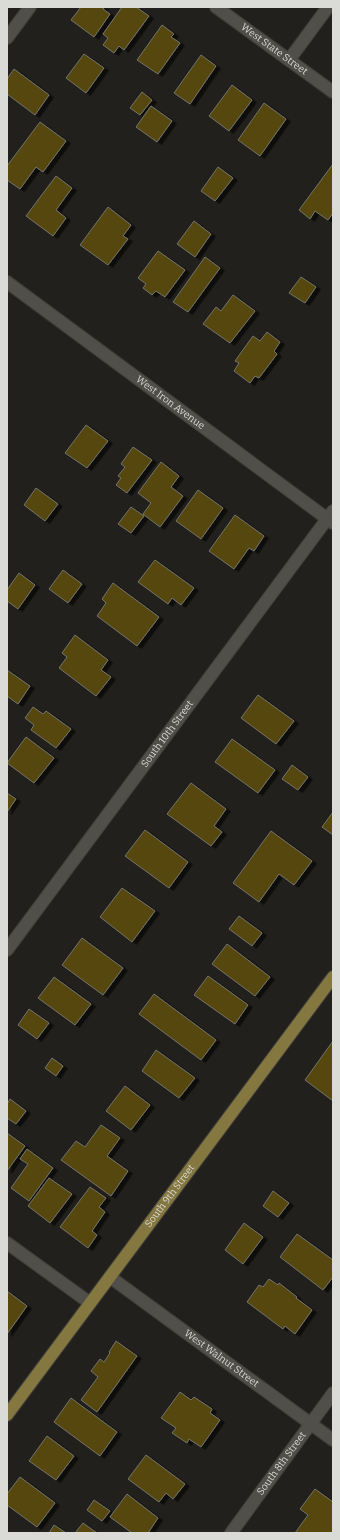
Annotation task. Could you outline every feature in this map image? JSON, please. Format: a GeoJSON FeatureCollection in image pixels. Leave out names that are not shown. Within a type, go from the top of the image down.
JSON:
{"type":"FeatureCollection","features":[{"type":"Feature","properties":{"kind":"main road","name":"South 9th Street"},"geometry":{"type":"LineString","coordinates":[[7,1415],[333,978]]}},
{"type":"Feature","properties":{"kind":"street"},"geometry":{"type":"LineString","coordinates":[[7,38],[30,7]]}},
{"type":"Feature","properties":{"kind":"street","name":"West State Street"},"geometry":{"type":"LineString","coordinates":[[216,7],[333,92]]}},
{"type":"Feature","properties":{"kind":"street"},"geometry":{"type":"LineString","coordinates":[[289,60],[328,7]]}},
{"type":"Feature","properties":{"kind":"street","name":"West Iron Avenue"},"geometry":{"type":"LineString","coordinates":[[7,282],[331,518]]}},
{"type":"Feature","properties":{"kind":"street","name":"South 10th Street"},"geometry":{"type":"LineString","coordinates":[[7,950],[331,518]]}},
{"type":"Feature","properties":{"kind":"street"},"geometry":{"type":"LineString","coordinates":[[7,1243],[90,1303]]}},
{"type":"Feature","properties":{"kind":"street","name":"West Walnut Street"},"geometry":{"type":"LineString","coordinates":[[110,1277],[333,1440]]}},
{"type":"Feature","properties":{"kind":"street","name":"South 8th Street"},"geometry":{"type":"LineString","coordinates":[[231,1533],[333,1393]]}},
{"type":"Feature","properties":{"kind":"building"},"geometry":{"type":"Polygon","coordinates":[[[81,7],[104,7],[103,9],[110,14],[94,37],[71,20],[81,7]]]}},
{"type":"Feature","properties":{"kind":"building"},"geometry":{"type":"Polygon","coordinates":[[[122,7],[136,7],[149,16],[124,50],[119,46],[114,53],[103,45],[108,38],[103,34],[122,7]]]}},
{"type":"Feature","properties":{"kind":"building"},"geometry":{"type":"Polygon","coordinates":[[[162,25],[174,34],[171,37],[180,43],[158,74],[137,60],[162,25]]]}},
{"type":"Feature","properties":{"kind":"building"},"geometry":{"type":"Polygon","coordinates":[[[84,54],[104,68],[86,93],[66,78],[84,54]]]}},
{"type":"Feature","properties":{"kind":"building"},"geometry":{"type":"Polygon","coordinates":[[[201,55],[216,66],[190,104],[174,93],[201,55]]]}},
{"type":"Feature","properties":{"kind":"building"},"geometry":{"type":"Polygon","coordinates":[[[14,69],[49,95],[35,115],[7,94],[7,79],[14,69]]]}},
{"type":"Feature","properties":{"kind":"building"},"geometry":{"type":"Polygon","coordinates":[[[232,85],[252,100],[229,131],[209,116],[232,85]]]}},
{"type":"Feature","properties":{"kind":"building"},"geometry":{"type":"Polygon","coordinates":[[[142,92],[152,100],[140,115],[130,108],[142,92]]]}},
{"type":"Feature","properties":{"kind":"building"},"geometry":{"type":"Polygon","coordinates":[[[264,103],[286,119],[260,156],[238,140],[264,103]]]}},
{"type":"Feature","properties":{"kind":"building"},"geometry":{"type":"Polygon","coordinates":[[[151,106],[172,121],[157,142],[136,127],[151,106]]]}},
{"type":"Feature","properties":{"kind":"building"},"geometry":{"type":"Polygon","coordinates":[[[40,122],[66,141],[43,172],[36,167],[20,189],[7,180],[7,166],[40,122]]]}},
{"type":"Feature","properties":{"kind":"building"},"geometry":{"type":"Polygon","coordinates":[[[333,164],[333,213],[328,220],[315,211],[310,219],[299,210],[333,164]]]}},
{"type":"Feature","properties":{"kind":"building"},"geometry":{"type":"Polygon","coordinates":[[[218,167],[233,178],[215,201],[201,191],[218,167]]]}},
{"type":"Feature","properties":{"kind":"building"},"geometry":{"type":"Polygon","coordinates":[[[56,176],[72,188],[56,210],[66,218],[53,236],[26,216],[56,176]]]}},
{"type":"Feature","properties":{"kind":"building"},"geometry":{"type":"Polygon","coordinates":[[[108,207],[131,225],[123,236],[128,239],[108,265],[80,245],[108,207]]]}},
{"type":"Feature","properties":{"kind":"building"},"geometry":{"type":"Polygon","coordinates":[[[194,221],[211,234],[195,257],[177,244],[194,221]]]}},
{"type":"Feature","properties":{"kind":"building"},"geometry":{"type":"Polygon","coordinates":[[[158,251],[185,270],[165,297],[156,291],[152,295],[143,288],[146,284],[138,278],[158,251]]]}},
{"type":"Feature","properties":{"kind":"building"},"geometry":{"type":"Polygon","coordinates":[[[205,257],[220,268],[188,312],[173,302],[205,257]]]}},
{"type":"Feature","properties":{"kind":"building"},"geometry":{"type":"Polygon","coordinates":[[[301,277],[316,287],[305,303],[289,293],[301,277]]]}},
{"type":"Feature","properties":{"kind":"building"},"geometry":{"type":"Polygon","coordinates":[[[233,295],[255,311],[230,343],[203,324],[216,307],[221,311],[233,295]]]}},
{"type":"Feature","properties":{"kind":"building"},"geometry":{"type":"Polygon","coordinates":[[[267,332],[280,342],[274,351],[277,354],[259,378],[255,376],[250,383],[234,371],[239,363],[235,361],[253,336],[260,341],[267,332]]]}},
{"type":"Feature","properties":{"kind":"building"},"geometry":{"type":"Polygon","coordinates":[[[86,425],[108,441],[87,468],[65,453],[86,425]]]}},
{"type":"Feature","properties":{"kind":"building"},"geometry":{"type":"Polygon","coordinates":[[[133,447],[152,460],[127,493],[116,485],[121,478],[118,476],[125,467],[121,464],[133,447]]]}},
{"type":"Feature","properties":{"kind":"building"},"geometry":{"type":"Polygon","coordinates":[[[161,462],[179,476],[171,487],[183,496],[160,527],[143,514],[151,503],[138,493],[161,462]]]}},
{"type":"Feature","properties":{"kind":"building"},"geometry":{"type":"Polygon","coordinates":[[[36,488],[58,504],[45,521],[24,505],[36,488]]]}},
{"type":"Feature","properties":{"kind":"building"},"geometry":{"type":"Polygon","coordinates":[[[198,490],[223,508],[201,539],[176,521],[198,490]]]}},
{"type":"Feature","properties":{"kind":"building"},"geometry":{"type":"Polygon","coordinates":[[[131,507],[144,516],[131,533],[118,524],[131,507]]]}},
{"type":"Feature","properties":{"kind":"building"},"geometry":{"type":"Polygon","coordinates":[[[235,515],[264,536],[254,551],[249,548],[234,569],[209,551],[235,515]]]}},
{"type":"Feature","properties":{"kind":"building"},"geometry":{"type":"Polygon","coordinates":[[[155,560],[194,588],[181,605],[172,598],[168,604],[138,582],[155,560]]]}},
{"type":"Feature","properties":{"kind":"building"},"geometry":{"type":"Polygon","coordinates":[[[63,570],[82,584],[68,603],[49,589],[63,570]]]}},
{"type":"Feature","properties":{"kind":"building"},"geometry":{"type":"Polygon","coordinates":[[[19,573],[35,585],[18,609],[7,601],[7,590],[19,573]]]}},
{"type":"Feature","properties":{"kind":"building"},"geometry":{"type":"Polygon","coordinates":[[[113,583],[159,617],[137,646],[97,616],[106,603],[102,599],[113,583]]]}},
{"type":"Feature","properties":{"kind":"building"},"geometry":{"type":"Polygon","coordinates":[[[75,635],[108,660],[101,670],[111,677],[96,696],[59,668],[67,657],[62,653],[75,635]]]}},
{"type":"Feature","properties":{"kind":"building"},"geometry":{"type":"Polygon","coordinates":[[[7,670],[30,686],[18,704],[7,696],[7,670]]]}},
{"type":"Feature","properties":{"kind":"building"},"geometry":{"type":"Polygon","coordinates":[[[258,695],[294,721],[276,744],[241,718],[258,695]]]}},
{"type":"Feature","properties":{"kind":"building"},"geometry":{"type":"Polygon","coordinates":[[[33,707],[43,714],[46,711],[71,729],[56,748],[31,730],[34,725],[25,718],[33,707]]]}},
{"type":"Feature","properties":{"kind":"building"},"geometry":{"type":"Polygon","coordinates":[[[26,737],[54,758],[34,783],[7,763],[26,737]]]}},
{"type":"Feature","properties":{"kind":"building"},"geometry":{"type":"Polygon","coordinates":[[[232,739],[275,770],[258,793],[215,762],[232,739]]]}},
{"type":"Feature","properties":{"kind":"building"},"geometry":{"type":"Polygon","coordinates":[[[292,765],[308,777],[298,790],[282,779],[292,765]]]}},
{"type":"Feature","properties":{"kind":"building"},"geometry":{"type":"Polygon","coordinates":[[[191,783],[226,809],[214,826],[222,832],[211,846],[167,814],[191,783]]]}},
{"type":"Feature","properties":{"kind":"building"},"geometry":{"type":"Polygon","coordinates":[[[7,793],[16,799],[7,812],[7,793]]]}},
{"type":"Feature","properties":{"kind":"building"},"geometry":{"type":"Polygon","coordinates":[[[333,812],[333,835],[322,827],[333,812]]]}},
{"type":"Feature","properties":{"kind":"building"},"geometry":{"type":"Polygon","coordinates":[[[145,830],[188,862],[169,888],[125,856],[145,830]]]}},
{"type":"Feature","properties":{"kind":"building"},"geometry":{"type":"Polygon","coordinates":[[[271,831],[312,861],[294,885],[279,874],[259,902],[233,883],[271,831]]]}},
{"type":"Feature","properties":{"kind":"building"},"geometry":{"type":"Polygon","coordinates":[[[122,888],[155,911],[132,942],[100,917],[122,888]]]}},
{"type":"Feature","properties":{"kind":"building"},"geometry":{"type":"Polygon","coordinates":[[[239,916],[262,933],[252,946],[229,929],[239,916]]]}},
{"type":"Feature","properties":{"kind":"building"},"geometry":{"type":"Polygon","coordinates":[[[82,938],[123,968],[103,995],[62,965],[82,938]]]}},
{"type":"Feature","properties":{"kind":"building"},"geometry":{"type":"Polygon","coordinates":[[[227,944],[270,977],[255,996],[212,964],[227,944]]]}},
{"type":"Feature","properties":{"kind":"building"},"geometry":{"type":"Polygon","coordinates":[[[208,976],[248,1005],[235,1024],[194,995],[208,976]]]}},
{"type":"Feature","properties":{"kind":"building"},"geometry":{"type":"Polygon","coordinates":[[[54,977],[91,1004],[75,1025],[38,998],[54,977]]]}},
{"type":"Feature","properties":{"kind":"building"},"geometry":{"type":"Polygon","coordinates":[[[154,994],[216,1040],[201,1060],[139,1014],[154,994]]]}},
{"type":"Feature","properties":{"kind":"building"},"geometry":{"type":"Polygon","coordinates":[[[29,1009],[49,1023],[37,1039],[18,1025],[29,1009]]]}},
{"type":"Feature","properties":{"kind":"building"},"geometry":{"type":"Polygon","coordinates":[[[333,1041],[333,1101],[305,1080],[333,1041]]]}},
{"type":"Feature","properties":{"kind":"building"},"geometry":{"type":"Polygon","coordinates":[[[156,1050],[195,1078],[179,1098],[142,1071],[156,1050]]]}},
{"type":"Feature","properties":{"kind":"building"},"geometry":{"type":"Polygon","coordinates":[[[52,1058],[63,1066],[56,1076],[45,1068],[52,1058]]]}},
{"type":"Feature","properties":{"kind":"building"},"geometry":{"type":"Polygon","coordinates":[[[125,1086],[150,1105],[131,1130],[106,1111],[125,1086]]]}},
{"type":"Feature","properties":{"kind":"building"},"geometry":{"type":"Polygon","coordinates":[[[10,1099],[26,1111],[16,1124],[7,1118],[7,1104],[10,1099]]]}},
{"type":"Feature","properties":{"kind":"building"},"geometry":{"type":"Polygon","coordinates":[[[101,1125],[120,1138],[107,1156],[128,1171],[111,1196],[61,1160],[76,1141],[85,1147],[101,1125]]]}},
{"type":"Feature","properties":{"kind":"building"},"geometry":{"type":"Polygon","coordinates":[[[7,1133],[25,1146],[7,1171],[7,1133]]]}},
{"type":"Feature","properties":{"kind":"building"},"geometry":{"type":"Polygon","coordinates":[[[27,1149],[53,1168],[29,1201],[11,1188],[28,1164],[20,1159],[27,1149]]]}},
{"type":"Feature","properties":{"kind":"building"},"geometry":{"type":"Polygon","coordinates":[[[49,1178],[72,1194],[50,1223],[28,1206],[49,1178]]]}},
{"type":"Feature","properties":{"kind":"building"},"geometry":{"type":"Polygon","coordinates":[[[90,1187],[106,1198],[99,1207],[105,1212],[92,1231],[97,1235],[88,1248],[60,1227],[90,1187]]]}},
{"type":"Feature","properties":{"kind":"building"},"geometry":{"type":"Polygon","coordinates":[[[273,1191],[289,1203],[278,1217],[263,1206],[273,1191]]]}},
{"type":"Feature","properties":{"kind":"building"},"geometry":{"type":"Polygon","coordinates":[[[244,1223],[263,1237],[243,1264],[225,1250],[244,1223]]]}},
{"type":"Feature","properties":{"kind":"building"},"geometry":{"type":"Polygon","coordinates":[[[297,1234],[333,1260],[333,1277],[323,1290],[280,1257],[297,1234]]]}},
{"type":"Feature","properties":{"kind":"building"},"geometry":{"type":"Polygon","coordinates":[[[269,1279],[278,1285],[279,1283],[312,1310],[295,1334],[285,1326],[283,1329],[247,1302],[259,1285],[263,1287],[269,1279]]]}},
{"type":"Feature","properties":{"kind":"building"},"geometry":{"type":"Polygon","coordinates":[[[7,1291],[27,1306],[7,1334],[7,1291]]]}},
{"type":"Feature","properties":{"kind":"building"},"geometry":{"type":"Polygon","coordinates":[[[116,1341],[137,1356],[97,1412],[81,1400],[98,1377],[91,1371],[100,1359],[104,1362],[116,1341]]]}},
{"type":"Feature","properties":{"kind":"building"},"geometry":{"type":"Polygon","coordinates":[[[180,1392],[191,1400],[194,1397],[212,1409],[210,1413],[220,1420],[201,1447],[189,1439],[187,1443],[172,1433],[176,1428],[161,1418],[180,1392]]]}},
{"type":"Feature","properties":{"kind":"building"},"geometry":{"type":"Polygon","coordinates":[[[71,1398],[117,1432],[100,1456],[54,1422],[71,1398]]]}},
{"type":"Feature","properties":{"kind":"building"},"geometry":{"type":"Polygon","coordinates":[[[47,1436],[74,1456],[56,1480],[29,1461],[47,1436]]]}},
{"type":"Feature","properties":{"kind":"building"},"geometry":{"type":"Polygon","coordinates":[[[146,1455],[185,1484],[173,1499],[166,1493],[159,1502],[128,1479],[146,1455]]]}},
{"type":"Feature","properties":{"kind":"building"},"geometry":{"type":"Polygon","coordinates":[[[20,1477],[55,1503],[37,1527],[7,1505],[7,1494],[20,1477]]]}},
{"type":"Feature","properties":{"kind":"building"},"geometry":{"type":"Polygon","coordinates":[[[315,1489],[333,1502],[333,1533],[295,1533],[308,1515],[300,1509],[315,1489]]]}},
{"type":"Feature","properties":{"kind":"building"},"geometry":{"type":"Polygon","coordinates":[[[127,1494],[158,1518],[148,1533],[132,1533],[110,1517],[127,1494]]]}},
{"type":"Feature","properties":{"kind":"building"},"geometry":{"type":"Polygon","coordinates":[[[94,1500],[110,1511],[102,1521],[87,1510],[94,1500]]]}},
{"type":"Feature","properties":{"kind":"building"},"geometry":{"type":"Polygon","coordinates":[[[83,1523],[97,1533],[75,1533],[83,1523]]]}},
{"type":"Feature","properties":{"kind":"building"},"geometry":{"type":"Polygon","coordinates":[[[54,1525],[66,1533],[49,1533],[54,1525]]]}}]}
